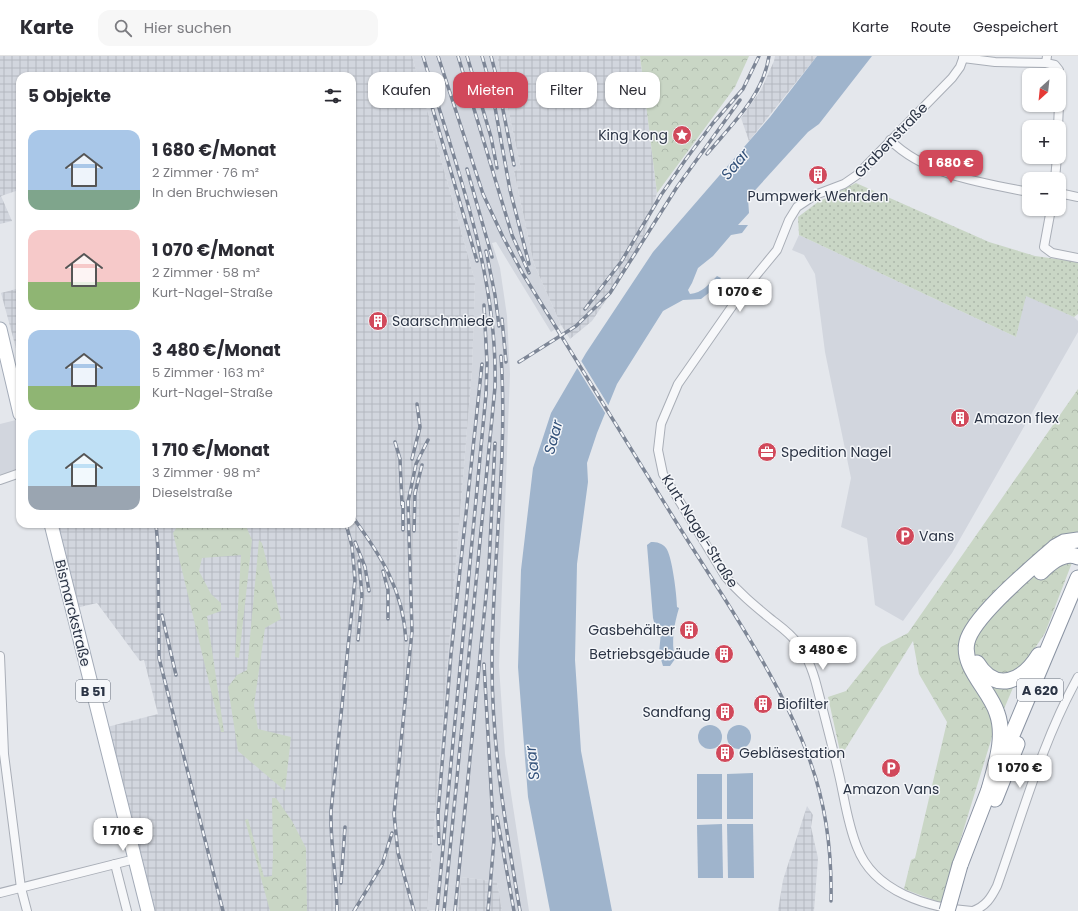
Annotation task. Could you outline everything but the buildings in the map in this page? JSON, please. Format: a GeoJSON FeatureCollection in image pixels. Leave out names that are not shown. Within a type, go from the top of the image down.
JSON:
{"type":"FeatureCollection","features":[{"type":"Feature","properties":{"kind":"highway"},"geometry":{"type":"LineString","coordinates":[[989,790],[998,753],[1000,725],[992,699],[969,662],[966,651],[970,633],[984,614],[1055,547],[1064,542],[1078,540]]}},
{"type":"Feature","properties":{"kind":"highway"},"geometry":{"type":"LineString","coordinates":[[1064,611],[1037,657],[1024,674],[1009,681],[998,680],[981,670],[976,661],[973,648],[980,627],[1054,561],[1069,555],[1078,557]]}},
{"type":"Feature","properties":{"kind":"highway","name":"A 620"},"geometry":{"type":"LineString","coordinates":[[957,911],[965,865],[989,790],[1078,578]]}},
{"type":"Feature","properties":{"kind":"highway","name":"A 620"},"geometry":{"type":"LineString","coordinates":[[947,911],[965,865],[1078,600]]}},
{"type":"Feature","properties":{"kind":"main road"},"geometry":{"type":"LineString","coordinates":[[0,329],[16,399]]}},
{"type":"Feature","properties":{"kind":"main road"},"geometry":{"type":"LineString","coordinates":[[10,369],[16,384]]}},
{"type":"Feature","properties":{"kind":"main road","name":"Bismarckstraße"},"geometry":{"type":"LineString","coordinates":[[52,528],[148,911]]}},
{"type":"Feature","properties":{"kind":"street","name":"Grabenstraße"},"geometry":{"type":"LineString","coordinates":[[802,202],[815,195],[850,181],[952,78],[964,57],[995,62],[1046,59]]}},
{"type":"Feature","properties":{"kind":"street"},"geometry":{"type":"LineString","coordinates":[[1046,59],[1057,68]]}},
{"type":"Feature","properties":{"kind":"street"},"geometry":{"type":"LineString","coordinates":[[890,140],[898,149],[939,170],[1022,190]]}},
{"type":"Feature","properties":{"kind":"street"},"geometry":{"type":"LineString","coordinates":[[1066,194],[1078,197]]}},
{"type":"Feature","properties":{"kind":"street","name":"Kurt-Nagel-Straße"},"geometry":{"type":"LineString","coordinates":[[802,202],[796,208],[789,220],[777,250],[740,295],[678,384],[662,424],[658,450],[663,474],[712,555],[736,590],[786,631],[797,642],[805,654],[812,669],[817,687],[848,821],[857,848],[865,863],[874,875],[886,886],[901,893],[936,905],[972,911],[981,908],[990,899],[997,886],[1039,765],[1067,696],[1078,677]]}},
{"type":"Feature","properties":{"kind":"street"},"geometry":{"type":"LineString","coordinates":[[1050,216],[1044,247],[1052,253],[1078,258]]}},
{"type":"Feature","properties":{"kind":"street"},"geometry":{"type":"LineString","coordinates":[[0,480],[16,474]]}},
{"type":"Feature","properties":{"kind":"street"},"geometry":{"type":"LineString","coordinates":[[0,656],[4,775],[21,888],[27,911]]}},
{"type":"Feature","properties":{"kind":"street"},"geometry":{"type":"LineString","coordinates":[[0,893],[135,859]]}},
{"type":"Feature","properties":{"kind":"street"},"geometry":{"type":"LineString","coordinates":[[115,864],[127,911]]}},
{"type":"Feature","properties":{"kind":"shaded area"},"geometry":{"type":"Polygon","coordinates":[[[0,56],[412,56],[416,72],[368,72],[368,108],[427,108],[475,281],[472,370],[427,910],[435,911],[153,911],[107,727],[158,714],[144,660],[140,661],[97,603],[76,608],[56,528],[356,528],[356,72],[16,72],[16,191],[1,196],[12,221],[0,224],[0,56]]]}},
{"type":"Feature","properties":{"kind":"shaded area"},"geometry":{"type":"Polygon","coordinates":[[[412,56],[497,56],[500,72],[453,72],[453,108],[508,108],[521,169],[514,171],[534,264],[561,325],[551,332],[496,242],[492,243],[500,268],[507,316],[510,374],[499,666],[505,754],[529,911],[502,911],[497,882],[461,877],[458,911],[427,910],[472,370],[475,281],[427,108],[445,108],[445,72],[416,72],[412,56]]]}},
{"type":"Feature","properties":{"kind":"shaded area"},"geometry":{"type":"Polygon","coordinates":[[[497,56],[640,56],[642,72],[605,72],[605,108],[646,108],[657,193],[640,250],[592,321],[570,339],[561,325],[534,264],[514,171],[521,169],[508,108],[528,108],[528,72],[500,72],[497,56]]]}},
{"type":"Feature","properties":{"kind":"shaded area"},"geometry":{"type":"Polygon","coordinates":[[[775,56],[817,56],[749,141],[741,118],[761,90],[775,56]]]}},
{"type":"Feature","properties":{"kind":"shaded area"},"geometry":{"type":"Polygon","coordinates":[[[799,235],[1016,337],[1025,295],[1074,317],[1078,321],[1078,332],[952,553],[903,621],[875,605],[867,538],[841,527],[851,478],[825,352],[815,274],[804,255],[792,250],[799,235]]]}},
{"type":"Feature","properties":{"kind":"shaded area"},"geometry":{"type":"Polygon","coordinates":[[[16,289],[16,348],[1,293],[16,289]]]}},
{"type":"Feature","properties":{"kind":"shaded area"},"geometry":{"type":"Polygon","coordinates":[[[16,420],[16,470],[0,475],[0,424],[16,420]]]}},
{"type":"Feature","properties":{"kind":"shaded area"},"geometry":{"type":"Polygon","coordinates":[[[807,806],[813,815],[811,827],[818,858],[814,911],[778,911],[783,880],[807,806]]]}},
{"type":"Feature","properties":{"kind":"shaded area"},"geometry":{"type":"Polygon","coordinates":[[[461,877],[497,882],[502,911],[458,911],[461,877]]]}},
{"type":"Feature","properties":{"kind":"green space"},"geometry":{"type":"Polygon","coordinates":[[[640,56],[749,56],[735,87],[657,193],[646,108],[660,108],[660,72],[642,72],[640,56]]]}},
{"type":"Feature","properties":{"kind":"green space"},"geometry":{"type":"Polygon","coordinates":[[[856,183],[989,242],[1035,256],[1078,262],[1078,314],[1074,317],[1026,296],[1016,337],[799,235],[798,217],[818,202],[856,183]]]}},
{"type":"Feature","properties":{"kind":"green space"},"geometry":{"type":"Polygon","coordinates":[[[1078,389],[1078,547],[1045,633],[1021,669],[992,737],[941,903],[904,889],[911,860],[915,858],[947,722],[919,674],[913,641],[841,756],[828,697],[846,691],[881,647],[908,633],[1078,389]]]}},
{"type":"Feature","properties":{"kind":"green space"},"geometry":{"type":"Polygon","coordinates":[[[176,528],[247,528],[252,540],[239,658],[235,657],[241,555],[202,558],[199,571],[211,594],[221,603],[221,611],[207,616],[224,732],[221,732],[173,533],[176,528]]]}},
{"type":"Feature","properties":{"kind":"green space"},"geometry":{"type":"Polygon","coordinates":[[[259,540],[262,543],[281,619],[265,628],[254,705],[258,729],[291,737],[285,791],[238,751],[228,687],[237,675],[247,670],[259,540]]]}},
{"type":"Feature","properties":{"kind":"green space"},"geometry":{"type":"Polygon","coordinates":[[[272,798],[276,798],[292,821],[306,848],[307,911],[270,911],[245,820],[248,819],[264,877],[272,876],[272,798]]]}},
{"type":"Feature","properties":{"kind":"water","name":"Saar"},"geometry":{"type":"Polygon","coordinates":[[[817,56],[872,56],[819,124],[808,132],[748,198],[749,213],[738,225],[748,225],[742,233],[731,235],[713,256],[698,268],[688,290],[690,294],[702,290],[717,276],[721,278],[710,292],[701,299],[683,300],[663,311],[617,384],[597,433],[587,463],[588,482],[577,564],[575,660],[581,751],[612,911],[550,911],[528,797],[518,667],[521,570],[533,468],[551,413],[586,353],[653,252],[770,117],[817,56]]]}},
{"type":"Feature","properties":{"kind":"water"},"geometry":{"type":"Polygon","coordinates":[[[651,542],[661,544],[668,552],[674,576],[677,607],[679,608],[674,633],[673,646],[675,659],[670,666],[663,666],[659,653],[661,632],[656,629],[653,618],[647,545],[651,542]]]}},
{"type":"Feature","properties":{"kind":"water"},"geometry":{"type":"Polygon","coordinates":[[[710,725],[719,728],[722,737],[719,746],[710,749],[701,746],[698,737],[701,728],[710,725]]]}},
{"type":"Feature","properties":{"kind":"water"},"geometry":{"type":"Polygon","coordinates":[[[739,725],[748,728],[751,737],[748,746],[739,749],[730,746],[727,737],[730,728],[739,725]]]}},
{"type":"Feature","properties":{"kind":"water"},"geometry":{"type":"Polygon","coordinates":[[[753,773],[753,819],[727,819],[727,774],[753,773]]]}},
{"type":"Feature","properties":{"kind":"water"},"geometry":{"type":"Polygon","coordinates":[[[697,774],[722,774],[722,819],[697,819],[697,774]]]}},
{"type":"Feature","properties":{"kind":"water"},"geometry":{"type":"Polygon","coordinates":[[[722,824],[723,878],[698,878],[697,825],[722,824]]]}},
{"type":"Feature","properties":{"kind":"water"},"geometry":{"type":"Polygon","coordinates":[[[727,824],[753,824],[754,878],[728,878],[727,824]]]}},
{"type":"Feature","properties":{"kind":"pier"},"geometry":{"type":"Polygon","coordinates":[[[580,359],[610,408],[607,416],[576,366],[580,359]]]}},
{"type":"Feature","properties":{"kind":"railway"},"geometry":{"type":"LineString","coordinates":[[423,56],[461,178],[472,219],[490,302],[494,344],[495,387],[444,911]]}},
{"type":"Feature","properties":{"kind":"railway"},"geometry":{"type":"LineString","coordinates":[[438,56],[483,194],[503,237],[523,274],[750,640],[784,700],[810,761],[816,778],[824,812],[829,847],[831,901]]}},
{"type":"Feature","properties":{"kind":"railway"},"geometry":{"type":"LineString","coordinates":[[458,56],[512,235],[529,273]]}},
{"type":"Feature","properties":{"kind":"railway"},"geometry":{"type":"LineString","coordinates":[[467,56],[491,137],[497,168]]}},
{"type":"Feature","properties":{"kind":"railway"},"geometry":{"type":"LineString","coordinates":[[482,56],[492,91],[510,190],[529,264]]}},
{"type":"Feature","properties":{"kind":"railway"},"geometry":{"type":"LineString","coordinates":[[491,56],[514,165]]}},
{"type":"Feature","properties":{"kind":"railway"},"geometry":{"type":"LineString","coordinates":[[585,309],[621,262],[661,195],[686,159],[713,123],[743,89],[759,56]]}},
{"type":"Feature","properties":{"kind":"railway"},"geometry":{"type":"LineString","coordinates":[[707,154],[745,109],[753,97],[766,70],[769,56]]}},
{"type":"Feature","properties":{"kind":"railway"},"geometry":{"type":"LineString","coordinates":[[519,362],[576,326],[610,293],[677,187],[740,100]]}},
{"type":"Feature","properties":{"kind":"railway"},"geometry":{"type":"LineString","coordinates":[[432,108],[477,261]]}},
{"type":"Feature","properties":{"kind":"railway"},"geometry":{"type":"LineString","coordinates":[[467,169],[492,257]]}},
{"type":"Feature","properties":{"kind":"railway"},"geometry":{"type":"LineString","coordinates":[[486,251],[495,295],[499,326]]}},
{"type":"Feature","properties":{"kind":"railway"},"geometry":{"type":"LineString","coordinates":[[437,911],[486,394],[487,363],[484,305]]}},
{"type":"Feature","properties":{"kind":"railway"},"geometry":{"type":"LineString","coordinates":[[502,319],[506,362]]}},
{"type":"Feature","properties":{"kind":"railway"},"geometry":{"type":"LineString","coordinates":[[501,356],[503,433],[494,588],[492,665],[494,727],[501,788],[520,911]]}},
{"type":"Feature","properties":{"kind":"railway"},"geometry":{"type":"LineString","coordinates":[[439,844],[438,814],[451,654],[482,364]]}},
{"type":"Feature","properties":{"kind":"railway"},"geometry":{"type":"LineString","coordinates":[[412,459],[420,427],[417,404]]}},
{"type":"Feature","properties":{"kind":"railway"},"geometry":{"type":"LineString","coordinates":[[414,911],[398,853],[394,814],[412,631],[408,502],[416,464],[428,440]]}},
{"type":"Feature","properties":{"kind":"railway"},"geometry":{"type":"LineString","coordinates":[[395,442],[400,459],[402,505]]}},
{"type":"Feature","properties":{"kind":"railway"},"geometry":{"type":"LineString","coordinates":[[455,911],[489,565],[495,443]]}},
{"type":"Feature","properties":{"kind":"railway"},"geometry":{"type":"LineString","coordinates":[[414,531],[415,493],[422,465]]}},
{"type":"Feature","properties":{"kind":"railway"},"geometry":{"type":"LineString","coordinates":[[403,502],[403,530]]}},
{"type":"Feature","properties":{"kind":"railway"},"geometry":{"type":"LineString","coordinates":[[356,522],[381,559],[389,574],[400,605],[406,640]]}},
{"type":"Feature","properties":{"kind":"railway"},"geometry":{"type":"LineString","coordinates":[[156,528],[158,547],[159,658],[223,911]]}},
{"type":"Feature","properties":{"kind":"railway"},"geometry":{"type":"LineString","coordinates":[[337,911],[331,811],[355,580],[352,546],[347,528]]}},
{"type":"Feature","properties":{"kind":"railway"},"geometry":{"type":"LineString","coordinates":[[355,542],[365,567],[369,591]]}},
{"type":"Feature","properties":{"kind":"railway"},"geometry":{"type":"LineString","coordinates":[[358,640],[362,595],[359,561]]}},
{"type":"Feature","properties":{"kind":"railway"},"geometry":{"type":"LineString","coordinates":[[383,571],[388,590],[388,619]]}},
{"type":"Feature","properties":{"kind":"railway"},"geometry":{"type":"LineString","coordinates":[[162,615],[176,675]]}},
{"type":"Feature","properties":{"kind":"railway"},"geometry":{"type":"LineString","coordinates":[[484,664],[494,840],[488,911]]}},
{"type":"Feature","properties":{"kind":"railway"},"geometry":{"type":"LineString","coordinates":[[497,817],[514,911]]}},
{"type":"Feature","properties":{"kind":"railway"},"geometry":{"type":"LineString","coordinates":[[341,883],[345,827]]}},
{"type":"Feature","properties":{"kind":"railway"},"geometry":{"type":"LineString","coordinates":[[354,911],[382,865],[392,833]]}},
{"type":"Feature","properties":{"kind":"place","name":"King Kong"},"geometry":{"type":"Point","coordinates":[682,135]}},
{"type":"Feature","properties":{"kind":"place","name":"Pumpwerk Wehrden"},"geometry":{"type":"Point","coordinates":[818,175]}},
{"type":"Feature","properties":{"kind":"place","name":"Saarschmiede"},"geometry":{"type":"Point","coordinates":[378,321]}},
{"type":"Feature","properties":{"kind":"place","name":"Amazon flex"},"geometry":{"type":"Point","coordinates":[960,418]}},
{"type":"Feature","properties":{"kind":"place","name":"Spedition Nagel"},"geometry":{"type":"Point","coordinates":[767,452]}},
{"type":"Feature","properties":{"kind":"place","name":"Vans"},"geometry":{"type":"Point","coordinates":[905,536]}},
{"type":"Feature","properties":{"kind":"place","name":"Gasbehälter"},"geometry":{"type":"Point","coordinates":[689,630]}},
{"type":"Feature","properties":{"kind":"place","name":"Betriebsgebäude"},"geometry":{"type":"Point","coordinates":[724,654]}},
{"type":"Feature","properties":{"kind":"place","name":"Biofilter"},"geometry":{"type":"Point","coordinates":[763,704]}},
{"type":"Feature","properties":{"kind":"place","name":"Sandfang"},"geometry":{"type":"Point","coordinates":[725,712]}},
{"type":"Feature","properties":{"kind":"place","name":"Gebläsestation"},"geometry":{"type":"Point","coordinates":[725,753]}},
{"type":"Feature","properties":{"kind":"place","name":"Amazon Vans"},"geometry":{"type":"Point","coordinates":[891,768]}}]}
